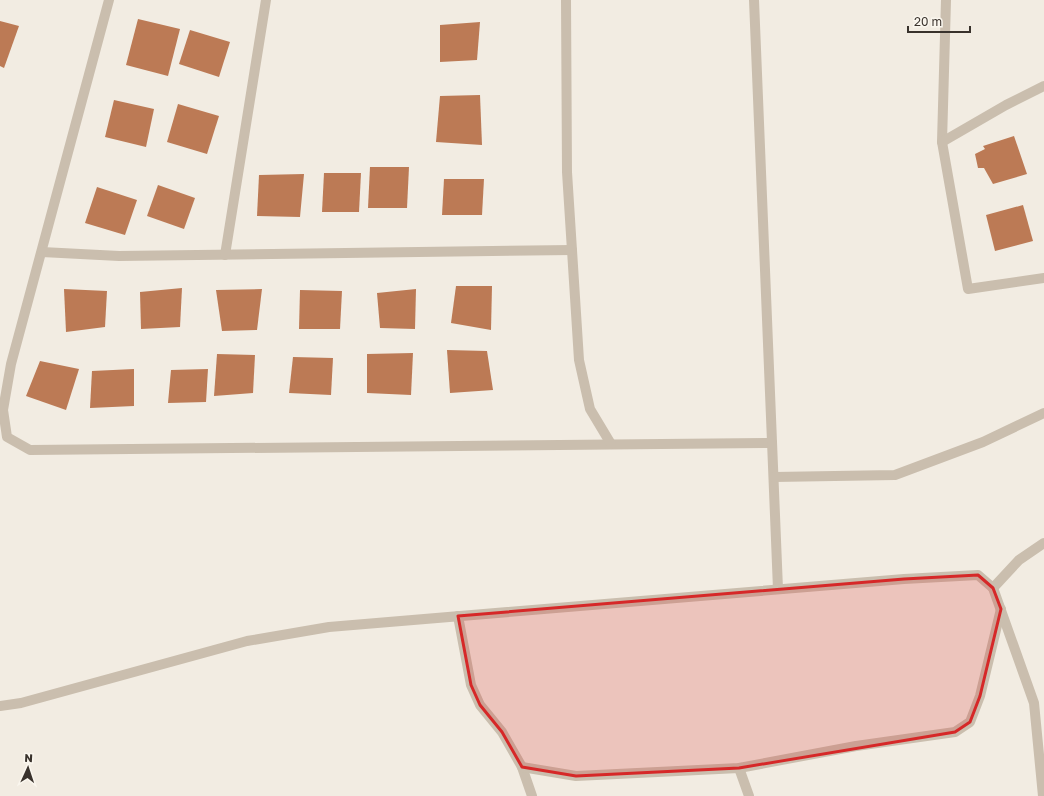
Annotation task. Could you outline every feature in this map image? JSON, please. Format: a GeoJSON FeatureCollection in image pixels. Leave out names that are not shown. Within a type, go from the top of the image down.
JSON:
{"type":"FeatureCollection","features":[{"type":"Feature","properties":{"kind":"street"},"geometry":{"type":"LineString","coordinates":[[109,0],[11,364],[3,410],[7,437],[30,450],[772,443]]}},
{"type":"Feature","properties":{"kind":"street"},"geometry":{"type":"LineString","coordinates":[[225,255],[266,0]]}},
{"type":"Feature","properties":{"kind":"street"},"geometry":{"type":"LineString","coordinates":[[566,0],[566,172],[579,360],[590,409],[611,444]]}},
{"type":"Feature","properties":{"kind":"street"},"geometry":{"type":"LineString","coordinates":[[754,0],[769,329],[778,589]]}},
{"type":"Feature","properties":{"kind":"street"},"geometry":{"type":"LineString","coordinates":[[946,0],[942,142],[968,289],[1044,278]]}},
{"type":"Feature","properties":{"kind":"street"},"geometry":{"type":"LineString","coordinates":[[942,142],[1006,105],[1044,86]]}},
{"type":"Feature","properties":{"kind":"street"},"geometry":{"type":"LineString","coordinates":[[42,252],[119,256],[572,250]]}},
{"type":"Feature","properties":{"kind":"street"},"geometry":{"type":"LineString","coordinates":[[774,477],[895,475],[983,442],[1044,413]]}},
{"type":"Feature","properties":{"kind":"street"},"geometry":{"type":"LineString","coordinates":[[994,588],[1019,560],[1044,543]]}},
{"type":"Feature","properties":{"kind":"street"},"geometry":{"type":"LineString","coordinates":[[0,706],[21,703],[247,642],[329,627],[778,589],[978,575],[994,588],[1034,703],[1043,796]]}},
{"type":"Feature","properties":{"kind":"street"},"geometry":{"type":"LineString","coordinates":[[522,767],[576,776],[739,768],[856,746],[955,732],[970,722],[980,696],[1001,609]]}},
{"type":"Feature","properties":{"kind":"street"},"geometry":{"type":"LineString","coordinates":[[458,616],[471,685],[480,705],[502,732],[522,767],[532,796]]}},
{"type":"Feature","properties":{"kind":"street"},"geometry":{"type":"LineString","coordinates":[[739,768],[749,796]]}},
{"type":"Feature","properties":{"kind":"highlighted area"},"geometry":{"type":"Polygon","coordinates":[[[978,575],[993,588],[1001,609],[980,696],[970,722],[955,732],[739,768],[576,776],[522,767],[502,732],[480,705],[471,685],[458,616],[904,579],[978,575]]]}},
{"type":"Feature","properties":{"kind":"building"},"geometry":{"type":"Polygon","coordinates":[[[138,19],[180,29],[168,76],[126,65],[138,19]]]}},
{"type":"Feature","properties":{"kind":"building"},"geometry":{"type":"Polygon","coordinates":[[[0,21],[19,26],[4,68],[0,66],[0,21]]]}},
{"type":"Feature","properties":{"kind":"building"},"geometry":{"type":"Polygon","coordinates":[[[480,22],[477,60],[440,62],[440,25],[480,22]]]}},
{"type":"Feature","properties":{"kind":"building"},"geometry":{"type":"Polygon","coordinates":[[[190,30],[230,42],[219,77],[179,64],[190,30]]]}},
{"type":"Feature","properties":{"kind":"building"},"geometry":{"type":"Polygon","coordinates":[[[480,95],[482,145],[436,142],[440,96],[480,95]]]}},
{"type":"Feature","properties":{"kind":"building"},"geometry":{"type":"Polygon","coordinates":[[[114,100],[154,109],[146,147],[105,137],[114,100]]]}},
{"type":"Feature","properties":{"kind":"building"},"geometry":{"type":"Polygon","coordinates":[[[178,104],[219,116],[207,154],[167,142],[178,104]]]}},
{"type":"Feature","properties":{"kind":"building"},"geometry":{"type":"Polygon","coordinates":[[[1014,136],[1027,174],[993,184],[984,168],[978,168],[975,154],[985,149],[983,146],[1014,136]]]}},
{"type":"Feature","properties":{"kind":"building"},"geometry":{"type":"Polygon","coordinates":[[[370,167],[409,167],[407,208],[368,208],[370,167]]]}},
{"type":"Feature","properties":{"kind":"building"},"geometry":{"type":"Polygon","coordinates":[[[324,173],[361,173],[359,212],[322,212],[324,173]]]}},
{"type":"Feature","properties":{"kind":"building"},"geometry":{"type":"Polygon","coordinates":[[[304,174],[300,217],[257,216],[259,175],[304,174]]]}},
{"type":"Feature","properties":{"kind":"building"},"geometry":{"type":"Polygon","coordinates":[[[444,179],[484,179],[482,215],[442,215],[444,179]]]}},
{"type":"Feature","properties":{"kind":"building"},"geometry":{"type":"Polygon","coordinates":[[[158,185],[195,198],[184,229],[147,216],[158,185]]]}},
{"type":"Feature","properties":{"kind":"building"},"geometry":{"type":"Polygon","coordinates":[[[97,187],[137,200],[125,235],[85,223],[97,187]]]}},
{"type":"Feature","properties":{"kind":"building"},"geometry":{"type":"Polygon","coordinates":[[[1023,205],[1033,241],[995,251],[986,215],[1023,205]]]}},
{"type":"Feature","properties":{"kind":"building"},"geometry":{"type":"Polygon","coordinates":[[[456,286],[492,286],[491,330],[451,323],[456,286]]]}},
{"type":"Feature","properties":{"kind":"building"},"geometry":{"type":"Polygon","coordinates":[[[182,288],[180,327],[141,329],[140,292],[182,288]]]}},
{"type":"Feature","properties":{"kind":"building"},"geometry":{"type":"Polygon","coordinates":[[[64,289],[107,291],[105,327],[66,332],[64,289]]]}},
{"type":"Feature","properties":{"kind":"building"},"geometry":{"type":"Polygon","coordinates":[[[262,289],[257,330],[222,331],[216,290],[262,289]]]}},
{"type":"Feature","properties":{"kind":"building"},"geometry":{"type":"Polygon","coordinates":[[[416,289],[415,329],[380,328],[377,293],[416,289]]]}},
{"type":"Feature","properties":{"kind":"building"},"geometry":{"type":"Polygon","coordinates":[[[300,290],[342,291],[340,329],[299,329],[300,290]]]}},
{"type":"Feature","properties":{"kind":"building"},"geometry":{"type":"Polygon","coordinates":[[[447,350],[487,351],[493,390],[450,393],[447,350]]]}},
{"type":"Feature","properties":{"kind":"building"},"geometry":{"type":"Polygon","coordinates":[[[413,353],[411,395],[367,393],[367,354],[413,353]]]}},
{"type":"Feature","properties":{"kind":"building"},"geometry":{"type":"Polygon","coordinates":[[[217,354],[255,355],[253,393],[214,396],[217,354]]]}},
{"type":"Feature","properties":{"kind":"building"},"geometry":{"type":"Polygon","coordinates":[[[293,357],[333,358],[331,395],[289,393],[293,357]]]}},
{"type":"Feature","properties":{"kind":"building"},"geometry":{"type":"Polygon","coordinates":[[[40,361],[79,369],[66,410],[26,396],[40,361]]]}},
{"type":"Feature","properties":{"kind":"building"},"geometry":{"type":"Polygon","coordinates":[[[134,369],[134,406],[90,408],[92,371],[134,369]]]}},
{"type":"Feature","properties":{"kind":"building"},"geometry":{"type":"Polygon","coordinates":[[[208,369],[206,402],[168,403],[171,370],[208,369]]]}}]}
